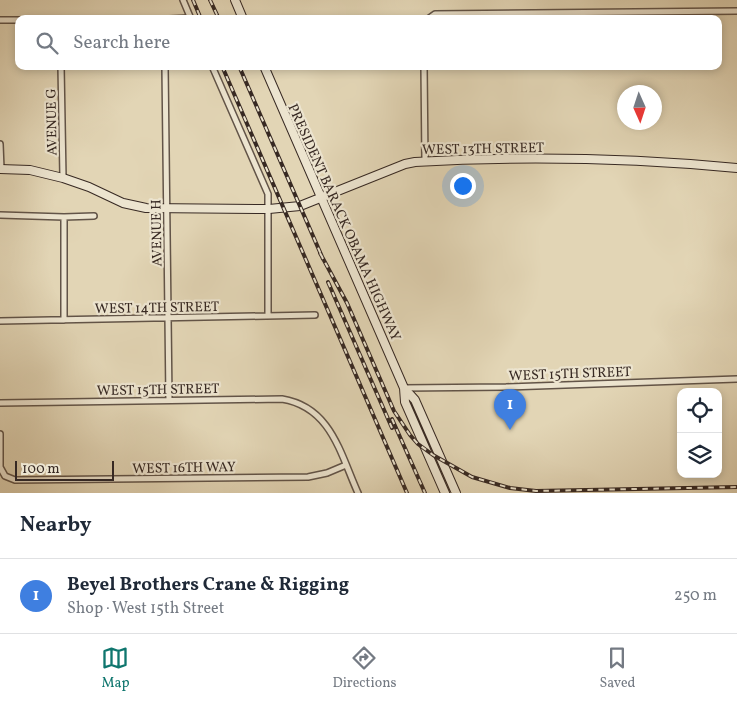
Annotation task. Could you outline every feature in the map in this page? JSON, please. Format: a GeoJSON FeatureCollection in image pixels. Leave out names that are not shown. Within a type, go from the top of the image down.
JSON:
{"type":"FeatureCollection","features":[{"type":"Feature","properties":{"kind":"street"},"geometry":{"type":"LineString","coordinates":[[183,0],[190,15]]}},
{"type":"Feature","properties":{"kind":"street"},"geometry":{"type":"LineString","coordinates":[[235,0],[241,15]]}},
{"type":"Feature","properties":{"kind":"street"},"geometry":{"type":"LineString","coordinates":[[434,15],[737,11]]}},
{"type":"Feature","properties":{"kind":"street"},"geometry":{"type":"LineString","coordinates":[[0,20],[15,20]]}},
{"type":"Feature","properties":{"kind":"street","name":"AVENUE G"},"geometry":{"type":"LineString","coordinates":[[61,70],[63,178]]}},
{"type":"Feature","properties":{"kind":"street","name":"AVENUE H"},"geometry":{"type":"LineString","coordinates":[[165,70],[169,400]]}},
{"type":"Feature","properties":{"kind":"street"},"geometry":{"type":"LineString","coordinates":[[214,70],[268,194],[268,316]]}},
{"type":"Feature","properties":{"kind":"street","name":"PRESIDENT BARACK OBAMA HIGHWAY"},"geometry":{"type":"LineString","coordinates":[[266,70],[404,388],[406,402],[445,493]]}},
{"type":"Feature","properties":{"kind":"street"},"geometry":{"type":"LineString","coordinates":[[424,70],[425,162]]}},
{"type":"Feature","properties":{"kind":"street"},"geometry":{"type":"LineString","coordinates":[[0,144],[0,169]]}},
{"type":"Feature","properties":{"kind":"street","name":"WEST 13TH STREET"},"geometry":{"type":"LineString","coordinates":[[0,169],[30,170],[63,178],[89,187],[124,203],[146,208],[269,209],[300,206],[405,164],[425,162],[595,159],[737,168]]}},
{"type":"Feature","properties":{"kind":"street"},"geometry":{"type":"LineString","coordinates":[[0,215],[94,216]]}},
{"type":"Feature","properties":{"kind":"street"},"geometry":{"type":"LineString","coordinates":[[64,217],[64,320]]}},
{"type":"Feature","properties":{"kind":"street","name":"WEST 14TH STREET"},"geometry":{"type":"LineString","coordinates":[[0,321],[315,315]]}},
{"type":"Feature","properties":{"kind":"street","name":"WEST 15TH STREET"},"geometry":{"type":"LineString","coordinates":[[404,388],[506,387],[737,379]]}},
{"type":"Feature","properties":{"kind":"street","name":"PRESIDENT BARACK OBAMA HIGHWAY"},"geometry":{"type":"LineString","coordinates":[[404,388],[416,400],[456,493]]}},
{"type":"Feature","properties":{"kind":"street","name":"WEST 15TH STREET"},"geometry":{"type":"LineString","coordinates":[[0,403],[282,399],[301,404],[314,412],[329,429],[346,465]]}},
{"type":"Feature","properties":{"kind":"street","name":"WEST 16TH WAY"},"geometry":{"type":"LineString","coordinates":[[0,434],[0,467],[5,476],[16,480],[308,477],[328,473],[346,465]]}},
{"type":"Feature","properties":{"kind":"street"},"geometry":{"type":"LineString","coordinates":[[346,465],[358,493]]}},
{"type":"Feature","properties":{"kind":"railway"},"geometry":{"type":"LineString","coordinates":[[193,0],[199,15]]}},
{"type":"Feature","properties":{"kind":"railway"},"geometry":{"type":"LineString","coordinates":[[210,0],[217,15]]}},
{"type":"Feature","properties":{"kind":"railway"},"geometry":{"type":"LineString","coordinates":[[224,70],[407,493]]}},
{"type":"Feature","properties":{"kind":"railway"},"geometry":{"type":"LineString","coordinates":[[241,70],[323,259]]}},
{"type":"Feature","properties":{"kind":"railway"},"geometry":{"type":"LineString","coordinates":[[320,253],[347,303],[394,411],[410,435],[418,444],[433,455],[472,477],[510,488],[536,491],[737,487]]}},
{"type":"Feature","properties":{"kind":"railway"},"geometry":{"type":"LineString","coordinates":[[328,282],[392,428]]}},
{"type":"Feature","properties":{"kind":"railway"},"geometry":{"type":"LineString","coordinates":[[392,419],[425,493]]}},
{"type":"Feature","properties":{"kind":"place","name":"Beyel Brothers Crane & Rigging"},"geometry":{"type":"Point","coordinates":[510,430]}}]}
